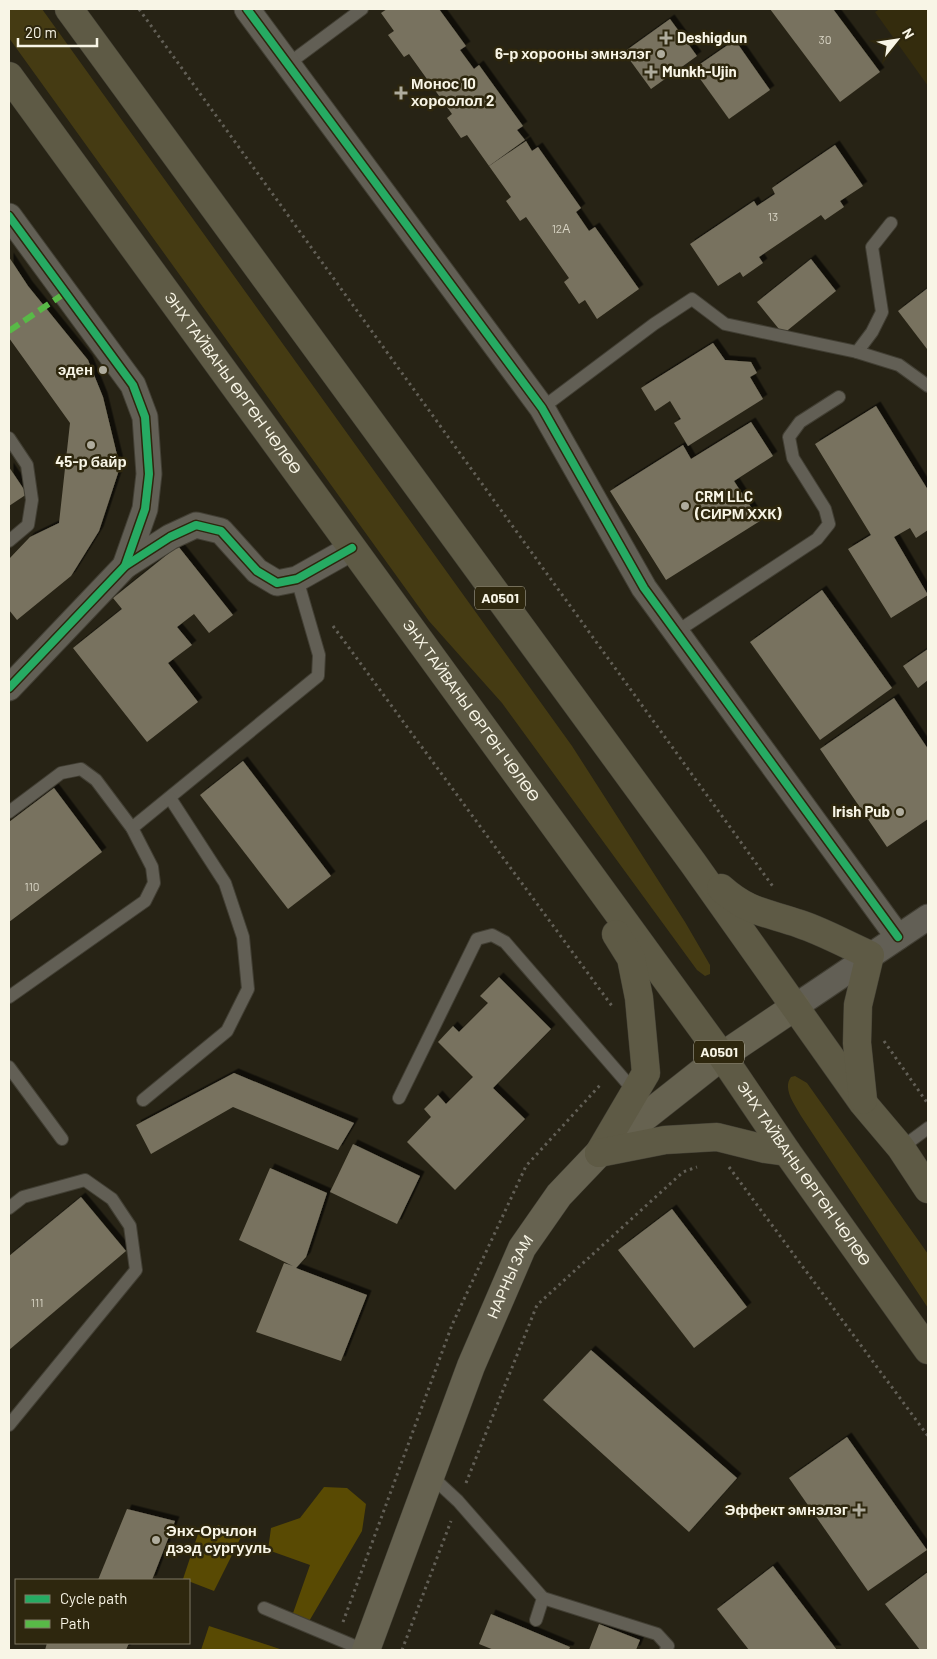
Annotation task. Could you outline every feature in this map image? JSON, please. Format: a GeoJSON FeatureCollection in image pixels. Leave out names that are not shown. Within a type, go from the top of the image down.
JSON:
{"type":"FeatureCollection","features":[{"type":"Feature","properties":{"kind":"highway","name":"A0501"},"geometry":{"type":"LineString","coordinates":[[69,9],[693,863],[863,1103],[902,1148],[928,1189]]}},
{"type":"Feature","properties":{"kind":"highway","name":"ЭНХ ТАЙВАНЫ ӨРГӨН ЧӨЛӨӨ"},"geometry":{"type":"LineString","coordinates":[[9,76],[722,1056],[787,1152],[928,1350]]}},
{"type":"Feature","properties":{"kind":"highway"},"geometry":{"type":"LineString","coordinates":[[534,800],[631,958],[639,998],[646,1073],[599,1153]]}},
{"type":"Feature","properties":{"kind":"highway"},"geometry":{"type":"LineString","coordinates":[[693,863],[739,903],[753,910],[800,924],[870,955],[858,1005],[857,1042],[863,1103]]}},
{"type":"Feature","properties":{"kind":"highway"},"geometry":{"type":"LineString","coordinates":[[599,1153],[665,1140],[717,1137],[765,1150],[787,1152]]}},
{"type":"Feature","properties":{"kind":"main road","name":"НАРНЫ ЗАМ"},"geometry":{"type":"LineString","coordinates":[[365,1650],[471,1366],[522,1248],[559,1194],[599,1153],[722,1056],[796,1006]]}},
{"type":"Feature","properties":{"kind":"street"},"geometry":{"type":"LineString","coordinates":[[247,9],[542,408],[644,588],[898,937]]}},
{"type":"Feature","properties":{"kind":"street"},"geometry":{"type":"LineString","coordinates":[[9,216],[133,385],[145,417],[149,474],[145,509],[125,566]]}},
{"type":"Feature","properties":{"kind":"street"},"geometry":{"type":"LineString","coordinates":[[9,688],[125,566],[170,537],[196,525],[221,531],[257,571],[277,583],[298,579],[352,548]]}},
{"type":"Feature","properties":{"kind":"street"},"geometry":{"type":"LineString","coordinates":[[796,1006],[928,917]]}},
{"type":"Feature","properties":{"kind":"lane"},"geometry":{"type":"LineString","coordinates":[[288,64],[362,9]]}},
{"type":"Feature","properties":{"kind":"lane"},"geometry":{"type":"LineString","coordinates":[[857,352],[872,332],[882,312],[872,247],[891,223]]}},
{"type":"Feature","properties":{"kind":"lane"},"geometry":{"type":"LineString","coordinates":[[542,408],[654,324],[692,299],[725,324],[857,352],[899,366],[928,386]]}},
{"type":"Feature","properties":{"kind":"lane"},"geometry":{"type":"LineString","coordinates":[[676,632],[817,538],[829,524],[825,509],[793,458],[788,437],[800,422],[839,397]]}},
{"type":"Feature","properties":{"kind":"lane"},"geometry":{"type":"LineString","coordinates":[[9,438],[27,464],[32,500],[28,525],[9,541]]}},
{"type":"Feature","properties":{"kind":"lane"},"geometry":{"type":"LineString","coordinates":[[132,828],[318,676],[319,655],[298,579]]}},
{"type":"Feature","properties":{"kind":"lane"},"geometry":{"type":"LineString","coordinates":[[9,812],[61,773],[81,769],[96,780],[132,828],[152,866],[154,884],[145,901],[9,997]]}},
{"type":"Feature","properties":{"kind":"lane"},"geometry":{"type":"LineString","coordinates":[[142,1100],[227,1031],[248,990],[243,937],[225,883],[170,798]]}},
{"type":"Feature","properties":{"kind":"lane"},"geometry":{"type":"LineString","coordinates":[[399,1098],[477,939],[492,935],[504,942],[635,1092]]}},
{"type":"Feature","properties":{"kind":"lane"},"geometry":{"type":"LineString","coordinates":[[9,1067],[62,1139]]}},
{"type":"Feature","properties":{"kind":"lane"},"geometry":{"type":"LineString","coordinates":[[902,1148],[928,1128]]}},
{"type":"Feature","properties":{"kind":"lane"},"geometry":{"type":"LineString","coordinates":[[9,1208],[23,1197],[85,1180],[112,1200],[130,1226],[136,1270],[9,1425]]}},
{"type":"Feature","properties":{"kind":"lane"},"geometry":{"type":"LineString","coordinates":[[430,1474],[458,1501],[543,1598],[658,1634],[668,1646],[666,1650]]}},
{"type":"Feature","properties":{"kind":"lane"},"geometry":{"type":"LineString","coordinates":[[536,1620],[543,1598]]}},
{"type":"Feature","properties":{"kind":"lane"},"geometry":{"type":"LineString","coordinates":[[264,1608],[365,1650]]}},
{"type":"Feature","properties":{"kind":"path"},"geometry":{"type":"LineString","coordinates":[[139,9],[777,892]]}},
{"type":"Feature","properties":{"kind":"path"},"geometry":{"type":"LineString","coordinates":[[327,619],[605,996],[614,1012]]}},
{"type":"Feature","properties":{"kind":"path"},"geometry":{"type":"LineString","coordinates":[[858,1005],[928,1104]]}},
{"type":"Feature","properties":{"kind":"path"},"geometry":{"type":"LineString","coordinates":[[337,1637],[452,1326],[526,1166],[612,1072],[613,1067]]}},
{"type":"Feature","properties":{"kind":"path"},"geometry":{"type":"LineString","coordinates":[[402,1650],[458,1501],[537,1305],[684,1172],[699,1166]]}},
{"type":"Feature","properties":{"kind":"path"},"geometry":{"type":"LineString","coordinates":[[728,1166],[928,1436]]}},
{"type":"Feature","properties":{"kind":"shaded area"},"geometry":{"type":"Polygon","coordinates":[[[9,9],[42,9],[572,746],[685,922],[710,965],[710,974],[705,976],[697,970],[502,703],[429,621],[9,38],[9,9]]]}},
{"type":"Feature","properties":{"kind":"shaded area"},"geometry":{"type":"Polygon","coordinates":[[[880,9],[928,9],[928,86],[875,12],[880,9]]]}},
{"type":"Feature","properties":{"kind":"shaded area"},"geometry":{"type":"Polygon","coordinates":[[[795,1076],[807,1083],[928,1254],[928,1308],[790,1097],[789,1082],[791,1077],[795,1076]]]}},
{"type":"Feature","properties":{"kind":"shaded area"},"geometry":{"type":"Polygon","coordinates":[[[324,1487],[347,1488],[366,1504],[362,1531],[308,1623],[292,1616],[310,1565],[268,1550],[271,1528],[300,1518],[324,1487]]]}},
{"type":"Feature","properties":{"kind":"shaded area"},"geometry":{"type":"Polygon","coordinates":[[[218,1525],[243,1533],[214,1591],[190,1582],[190,1579],[183,1579],[198,1534],[211,1534],[218,1525]]]}},
{"type":"Feature","properties":{"kind":"shaded area"},"geometry":{"type":"Polygon","coordinates":[[[209,1626],[283,1650],[201,1650],[209,1626]]]}},
{"type":"Feature","properties":{"kind":"building"},"geometry":{"type":"Polygon","coordinates":[[[387,9],[439,9],[466,46],[460,50],[474,69],[479,65],[523,126],[517,130],[525,140],[489,166],[467,135],[461,138],[447,118],[452,114],[409,54],[404,57],[388,35],[394,31],[381,13],[387,9]]]}},
{"type":"Feature","properties":{"kind":"building"},"geometry":{"type":"Polygon","coordinates":[[[770,9],[833,9],[880,72],[840,102],[770,9]]]}},
{"type":"Feature","properties":{"kind":"building","name":"6-р хорооны эмнэлэг"},"geometry":{"type":"Polygon","coordinates":[[[670,19],[697,56],[651,89],[624,52],[670,19]]]}},
{"type":"Feature","properties":{"kind":"building"},"geometry":{"type":"Polygon","coordinates":[[[735,40],[770,90],[729,119],[693,69],[735,40]]]}},
{"type":"Feature","properties":{"kind":"building"},"geometry":{"type":"Polygon","coordinates":[[[526,141],[532,151],[538,147],[581,208],[576,212],[589,231],[595,227],[639,289],[597,319],[585,300],[579,304],[564,282],[569,278],[526,217],[520,221],[506,201],[511,197],[489,166],[526,141]]]}},
{"type":"Feature","properties":{"kind":"building"},"geometry":{"type":"Polygon","coordinates":[[[835,145],[863,186],[840,201],[844,207],[825,220],[821,215],[759,257],[763,263],[743,277],[740,272],[718,286],[690,244],[754,201],[757,206],[775,194],[772,188],[835,145]]]}},
{"type":"Feature","properties":{"kind":"building","name":"45-р байр"},"geometry":{"type":"Polygon","coordinates":[[[9,257],[28,286],[88,360],[103,397],[120,467],[99,531],[71,576],[17,620],[9,610],[9,559],[30,537],[59,523],[70,423],[9,338],[9,257]]]}},
{"type":"Feature","properties":{"kind":"building"},"geometry":{"type":"Polygon","coordinates":[[[811,259],[836,291],[783,334],[757,302],[811,259]]]}},
{"type":"Feature","properties":{"kind":"building"},"geometry":{"type":"Polygon","coordinates":[[[928,288],[928,348],[927,349],[898,311],[928,288]]]}},
{"type":"Feature","properties":{"kind":"building"},"geometry":{"type":"Polygon","coordinates":[[[713,343],[725,360],[751,362],[757,373],[750,377],[763,399],[688,446],[674,423],[681,419],[670,401],[655,411],[641,388],[713,343]]]}},
{"type":"Feature","properties":{"kind":"building"},"geometry":{"type":"Polygon","coordinates":[[[876,406],[928,490],[928,530],[916,538],[910,528],[894,537],[928,595],[891,618],[848,549],[871,535],[815,444],[876,406]]]}},
{"type":"Feature","properties":{"kind":"building","name":"CRM LLC (СИРМ ХХК)"},"geometry":{"type":"Polygon","coordinates":[[[751,422],[773,456],[734,481],[760,521],[666,580],[610,491],[683,445],[691,459],[751,422]]]}},
{"type":"Feature","properties":{"kind":"building"},"geometry":{"type":"Polygon","coordinates":[[[9,467],[27,494],[9,506],[9,467]]]}},
{"type":"Feature","properties":{"kind":"building"},"geometry":{"type":"Polygon","coordinates":[[[178,546],[233,615],[209,633],[194,614],[177,627],[192,645],[168,663],[198,702],[147,742],[73,648],[122,609],[113,598],[178,546]]]}},
{"type":"Feature","properties":{"kind":"building"},"geometry":{"type":"Polygon","coordinates":[[[822,590],[892,688],[820,740],[750,642],[822,590]]]}},
{"type":"Feature","properties":{"kind":"building"},"geometry":{"type":"Polygon","coordinates":[[[928,649],[928,680],[918,688],[903,666],[928,649]]]}},
{"type":"Feature","properties":{"kind":"building"},"geometry":{"type":"Polygon","coordinates":[[[894,698],[928,749],[928,819],[887,847],[820,749],[894,698]]]}},
{"type":"Feature","properties":{"kind":"building"},"geometry":{"type":"Polygon","coordinates":[[[243,761],[331,876],[288,909],[200,795],[243,761]]]}},
{"type":"Feature","properties":{"kind":"building"},"geometry":{"type":"Polygon","coordinates":[[[54,788],[102,852],[9,922],[9,822],[54,788]]]}},
{"type":"Feature","properties":{"kind":"building"},"geometry":{"type":"Polygon","coordinates":[[[499,977],[551,1029],[493,1088],[525,1119],[455,1190],[407,1142],[431,1117],[424,1109],[438,1095],[446,1104],[473,1077],[438,1042],[453,1026],[459,1032],[488,1003],[480,996],[499,977]]]}},
{"type":"Feature","properties":{"kind":"building"},"geometry":{"type":"Polygon","coordinates":[[[234,1073],[354,1123],[338,1150],[233,1107],[151,1154],[136,1125],[234,1073]]]}},
{"type":"Feature","properties":{"kind":"building"},"geometry":{"type":"Polygon","coordinates":[[[353,1144],[420,1176],[397,1224],[330,1192],[353,1144]]]}},
{"type":"Feature","properties":{"kind":"building"},"geometry":{"type":"Polygon","coordinates":[[[270,1168],[327,1193],[306,1257],[296,1268],[367,1295],[341,1361],[256,1332],[284,1263],[293,1266],[239,1240],[270,1168]]]}},
{"type":"Feature","properties":{"kind":"building"},"geometry":{"type":"Polygon","coordinates":[[[81,1197],[126,1251],[9,1350],[9,1256],[81,1197]]]}},
{"type":"Feature","properties":{"kind":"building"},"geometry":{"type":"Polygon","coordinates":[[[672,1209],[747,1307],[694,1348],[618,1250],[672,1209]]]}},
{"type":"Feature","properties":{"kind":"building"},"geometry":{"type":"Polygon","coordinates":[[[591,1350],[737,1478],[689,1532],[543,1400],[591,1350]]]}},
{"type":"Feature","properties":{"kind":"building"},"geometry":{"type":"Polygon","coordinates":[[[847,1437],[927,1550],[868,1591],[789,1478],[847,1437]]]}},
{"type":"Feature","properties":{"kind":"building"},"geometry":{"type":"Polygon","coordinates":[[[127,1509],[175,1521],[152,1579],[98,1579],[127,1509]]]}},
{"type":"Feature","properties":{"kind":"building"},"geometry":{"type":"Polygon","coordinates":[[[773,1566],[837,1650],[749,1650],[717,1609],[773,1566]]]}},
{"type":"Feature","properties":{"kind":"building"},"geometry":{"type":"Polygon","coordinates":[[[928,1572],[928,1650],[920,1650],[885,1604],[928,1572]]]}},
{"type":"Feature","properties":{"kind":"building"},"geometry":{"type":"Polygon","coordinates":[[[491,1614],[570,1647],[569,1650],[494,1650],[479,1644],[491,1614]]]}},
{"type":"Feature","properties":{"kind":"building"},"geometry":{"type":"Polygon","coordinates":[[[599,1624],[640,1640],[636,1650],[589,1650],[599,1624]]]}},
{"type":"Feature","properties":{"kind":"building"},"geometry":{"type":"Polygon","coordinates":[[[47,1644],[129,1644],[126,1650],[45,1650],[47,1644]]]}},
{"type":"Feature","properties":{"kind":"marked path"},"geometry":{"type":"LineString","coordinates":[[9,331],[65,293]]}},
{"type":"Feature","properties":{"kind":"cycle path"},"geometry":{"type":"LineString","coordinates":[[247,9],[542,408],[644,588],[898,937]]}},
{"type":"Feature","properties":{"kind":"cycle path"},"geometry":{"type":"LineString","coordinates":[[9,216],[133,385],[145,417],[149,474],[145,509],[125,566]]}},
{"type":"Feature","properties":{"kind":"cycle path"},"geometry":{"type":"LineString","coordinates":[[9,688],[125,566],[170,537],[196,525],[221,531],[257,571],[277,583],[297,579],[352,548]]}},
{"type":"Feature","properties":{"kind":"place","name":"Deshigdun"},"geometry":{"type":"Point","coordinates":[666,38]}},
{"type":"Feature","properties":{"kind":"place","name":"6-р хорооны эмнэлэг"},"geometry":{"type":"Point","coordinates":[661,54]}},
{"type":"Feature","properties":{"kind":"place","name":"Munkh-Ujin"},"geometry":{"type":"Point","coordinates":[651,72]}},
{"type":"Feature","properties":{"kind":"place","name":"Монос 10 хороолол 2"},"geometry":{"type":"Point","coordinates":[401,93]}},
{"type":"Feature","properties":{"kind":"place","name":"эден"},"geometry":{"type":"Point","coordinates":[103,370]}},
{"type":"Feature","properties":{"kind":"place","name":"45-р байр"},"geometry":{"type":"Point","coordinates":[91,445]}},
{"type":"Feature","properties":{"kind":"place","name":"CRM LLC (СИРМ ХХК)"},"geometry":{"type":"Point","coordinates":[685,506]}},
{"type":"Feature","properties":{"kind":"place","name":"Irish Pub"},"geometry":{"type":"Point","coordinates":[900,812]}},
{"type":"Feature","properties":{"kind":"place","name":"Эффект эмнэлэг"},"geometry":{"type":"Point","coordinates":[859,1510]}},
{"type":"Feature","properties":{"kind":"place","name":"Энх-Орчлон дээд сургууль"},"geometry":{"type":"Point","coordinates":[156,1540]}}]}
